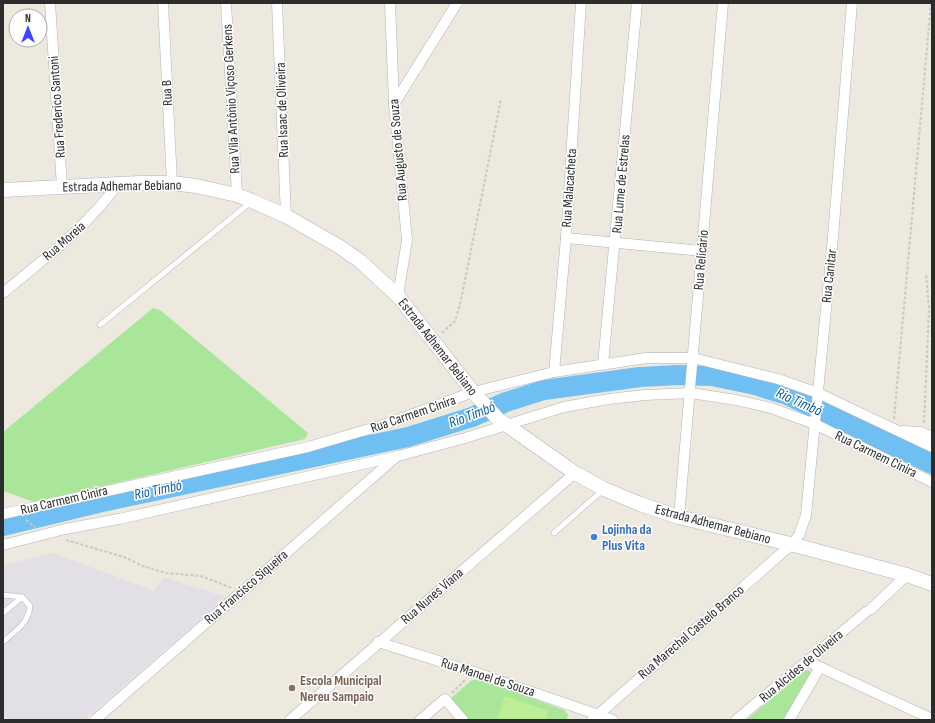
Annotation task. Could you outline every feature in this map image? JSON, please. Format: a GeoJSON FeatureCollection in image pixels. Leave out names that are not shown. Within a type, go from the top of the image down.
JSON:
{"type":"FeatureCollection","features":[{"type":"Feature","properties":{"kind":"main road","name":"Estrada Adhemar Bebiano"},"geometry":{"type":"LineString","coordinates":[[3,190],[118,184],[172,183],[196,186],[237,195],[252,201],[286,216],[340,247],[360,261],[398,296],[476,396],[501,423],[575,473],[604,489],[640,504],[679,517],[907,575],[932,584]]}},
{"type":"Feature","properties":{"kind":"street","name":"Rua Frederico Santoni"},"geometry":{"type":"LineString","coordinates":[[50,3],[62,187]]}},
{"type":"Feature","properties":{"kind":"street","name":"Rua B"},"geometry":{"type":"LineString","coordinates":[[163,3],[172,183]]}},
{"type":"Feature","properties":{"kind":"street","name":"Rua Vila Antônio Viçoso Gerkens"},"geometry":{"type":"LineString","coordinates":[[226,3],[237,195]]}},
{"type":"Feature","properties":{"kind":"street","name":"Rua Isaac de Oliveira"},"geometry":{"type":"LineString","coordinates":[[277,3],[286,216]]}},
{"type":"Feature","properties":{"kind":"street","name":"Rua Augusto de Souza"},"geometry":{"type":"LineString","coordinates":[[390,3],[394,104],[407,240],[398,296]]}},
{"type":"Feature","properties":{"kind":"street"},"geometry":{"type":"LineString","coordinates":[[394,104],[457,3]]}},
{"type":"Feature","properties":{"kind":"street","name":"Rua Malacacheta"},"geometry":{"type":"LineString","coordinates":[[554,372],[566,238],[581,3]]}},
{"type":"Feature","properties":{"kind":"street","name":"Rua Lume de Estrelas"},"geometry":{"type":"LineString","coordinates":[[604,364],[637,3]]}},
{"type":"Feature","properties":{"kind":"street","name":"Rua Relicário"},"geometry":{"type":"LineString","coordinates":[[679,517],[723,3]]}},
{"type":"Feature","properties":{"kind":"street","name":"Rua Canitar"},"geometry":{"type":"LineString","coordinates":[[791,545],[801,530],[806,514],[852,3]]}},
{"type":"Feature","properties":{"kind":"street","name":"Rua Moreia"},"geometry":{"type":"LineString","coordinates":[[3,293],[94,215],[118,184]]}},
{"type":"Feature","properties":{"kind":"street"},"geometry":{"type":"LineString","coordinates":[[566,238],[702,251]]}},
{"type":"Feature","properties":{"kind":"street","name":"Rua Carmem Cinira"},"geometry":{"type":"LineString","coordinates":[[3,514],[308,447],[554,372],[646,358],[693,361],[771,376],[896,429],[932,447]]}},
{"type":"Feature","properties":{"kind":"street","name":"Rua Carmem Cinira"},"geometry":{"type":"LineString","coordinates":[[3,545],[44,534],[119,519],[398,456],[501,423],[564,407],[609,399],[691,390],[771,408],[815,422],[932,482]]}},
{"type":"Feature","properties":{"kind":"street"},"geometry":{"type":"LineString","coordinates":[[896,429],[928,435]]}},
{"type":"Feature","properties":{"kind":"street","name":"Rua Francisco Siqueira"},"geometry":{"type":"LineString","coordinates":[[95,720],[240,592],[398,456]]}},
{"type":"Feature","properties":{"kind":"street","name":"Rua Nunes Viana"},"geometry":{"type":"LineString","coordinates":[[290,720],[378,642],[575,473]]}},
{"type":"Feature","properties":{"kind":"street","name":"Rua Marechal Castelo Branco"},"geometry":{"type":"LineString","coordinates":[[594,717],[791,545]]}},
{"type":"Feature","properties":{"kind":"street","name":"Rua Alcides de Oliveira"},"geometry":{"type":"LineString","coordinates":[[736,720],[868,611],[907,575]]}},
{"type":"Feature","properties":{"kind":"street","name":"Rua Manoel de Souza"},"geometry":{"type":"LineString","coordinates":[[378,642],[474,672],[594,717],[613,720]]}},
{"type":"Feature","properties":{"kind":"street"},"geometry":{"type":"LineString","coordinates":[[807,661],[932,719]]}},
{"type":"Feature","properties":{"kind":"street"},"geometry":{"type":"LineString","coordinates":[[789,720],[820,666]]}},
{"type":"Feature","properties":{"kind":"street"},"geometry":{"type":"LineString","coordinates":[[420,720],[445,699],[463,720]]}},
{"type":"Feature","properties":{"kind":"lane"},"geometry":{"type":"LineString","coordinates":[[100,325],[252,201]]}},
{"type":"Feature","properties":{"kind":"lane"},"geometry":{"type":"LineString","coordinates":[[554,533],[604,489]]}},
{"type":"Feature","properties":{"kind":"lane"},"geometry":{"type":"LineString","coordinates":[[3,595],[22,597],[30,606],[30,613],[25,622],[3,642]]}},
{"type":"Feature","properties":{"kind":"lane"},"geometry":{"type":"LineString","coordinates":[[3,613],[22,597]]}},
{"type":"Feature","properties":{"kind":"path"},"geometry":{"type":"LineString","coordinates":[[896,429],[931,3]]}},
{"type":"Feature","properties":{"kind":"path"},"geometry":{"type":"LineString","coordinates":[[433,342],[455,321],[460,305],[501,99]]}},
{"type":"Feature","properties":{"kind":"path"},"geometry":{"type":"LineString","coordinates":[[926,272],[929,310],[924,385],[928,435]]}},
{"type":"Feature","properties":{"kind":"path"},"geometry":{"type":"LineString","coordinates":[[33,526],[44,534]]}},
{"type":"Feature","properties":{"kind":"path"},"geometry":{"type":"LineString","coordinates":[[64,539],[124,557],[143,566],[166,573],[189,574],[210,579],[240,592]]}},
{"type":"Feature","properties":{"kind":"path"},"geometry":{"type":"LineString","coordinates":[[445,699],[474,672]]}},
{"type":"Feature","properties":{"kind":"shaded area"},"geometry":{"type":"Polygon","coordinates":[[[53,553],[154,591],[164,577],[226,597],[84,720],[3,720],[3,565],[53,553]]]}},
{"type":"Feature","properties":{"kind":"green space"},"geometry":{"type":"Polygon","coordinates":[[[153,308],[160,310],[308,433],[305,439],[34,502],[3,491],[3,432],[153,308]]]}},
{"type":"Feature","properties":{"kind":"green space"},"geometry":{"type":"Polygon","coordinates":[[[806,670],[810,671],[812,675],[783,720],[746,720],[806,670]]]}},
{"type":"Feature","properties":{"kind":"green space"},"geometry":{"type":"Polygon","coordinates":[[[480,679],[564,710],[568,714],[567,720],[469,720],[450,699],[472,680],[480,679]]]}},
{"type":"Feature","properties":{"kind":"green space"},"geometry":{"type":"Polygon","coordinates":[[[505,696],[549,711],[546,720],[497,720],[505,696]]]}},
{"type":"Feature","properties":{"kind":"waterway","name":"Rio Timbó"},"geometry":{"type":"LineString","coordinates":[[3,526],[102,502],[408,437],[472,417],[506,402],[544,390],[640,377],[678,375],[712,376],[755,385],[787,395],[932,464]]}},
{"type":"Feature","properties":{"kind":"place","name":"Lojinha da Plus Vita"},"geometry":{"type":"Point","coordinates":[594,537]}},
{"type":"Feature","properties":{"kind":"place","name":"Escola Municipal Nereu Sampaio"},"geometry":{"type":"Point","coordinates":[292,688]}}]}
